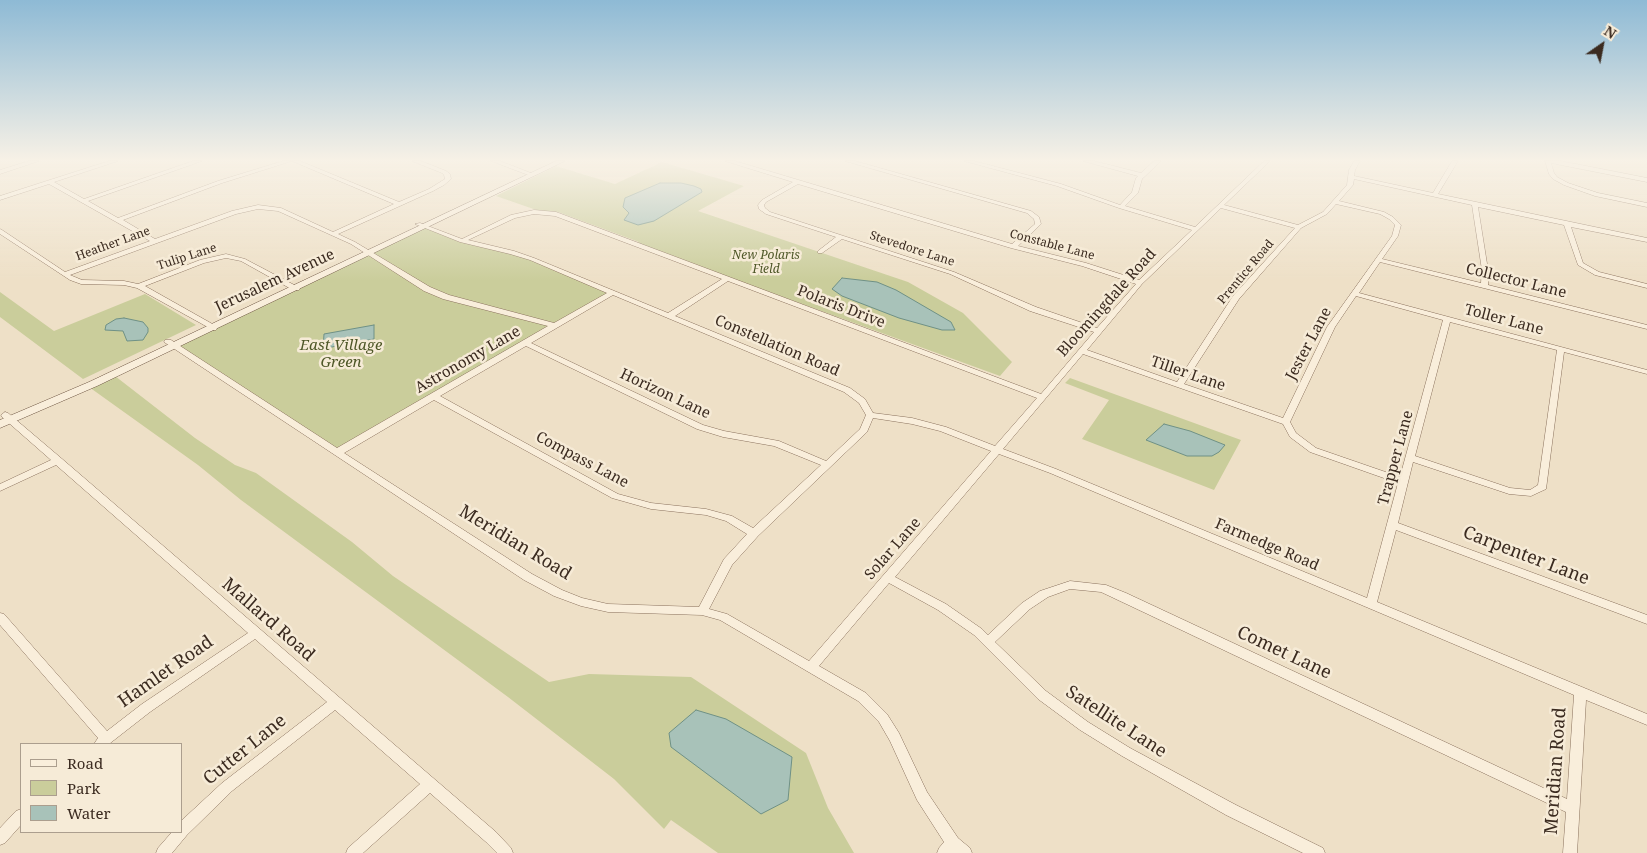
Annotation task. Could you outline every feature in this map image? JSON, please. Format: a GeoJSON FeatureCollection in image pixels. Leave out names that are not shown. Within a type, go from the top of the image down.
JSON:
{"type":"FeatureCollection","features":[{"type":"Feature","properties":{"kind":"main road","name":"Jerusalem Avenue"},"geometry":{"type":"LineString","coordinates":[[4,419],[171,344],[473,201]]}},
{"type":"Feature","properties":{"kind":"street"},"geometry":{"type":"LineString","coordinates":[[83,201],[155,241]]}},
{"type":"Feature","properties":{"kind":"street"},"geometry":{"type":"LineString","coordinates":[[118,220],[170,201]]}},
{"type":"Feature","properties":{"kind":"street"},"geometry":{"type":"LineString","coordinates":[[391,201],[399,204]]}},
{"type":"Feature","properties":{"kind":"street"},"geometry":{"type":"LineString","coordinates":[[333,234],[406,201]]}},
{"type":"Feature","properties":{"kind":"street","name":"Stevedore Lane"},"geometry":{"type":"LineString","coordinates":[[764,201],[761,205],[762,209],[768,213],[952,273],[1033,309],[1098,331]]}},
{"type":"Feature","properties":{"kind":"street","name":"Constable Lane"},"geometry":{"type":"LineString","coordinates":[[859,201],[1013,247],[1076,262],[1140,283]]}},
{"type":"Feature","properties":{"kind":"street"},"geometry":{"type":"LineString","coordinates":[[989,201],[1029,212],[1037,218],[1038,224],[1013,247]]}},
{"type":"Feature","properties":{"kind":"street"},"geometry":{"type":"LineString","coordinates":[[1104,201],[1196,229]]}},
{"type":"Feature","properties":{"kind":"street"},"geometry":{"type":"LineString","coordinates":[[1121,207],[1127,201]]}},
{"type":"Feature","properties":{"kind":"street","name":"Bloomingdale Road"},"geometry":{"type":"LineString","coordinates":[[997,450],[1140,283],[1225,201]]}},
{"type":"Feature","properties":{"kind":"street"},"geometry":{"type":"LineString","coordinates":[[1458,201],[1647,240]]}},
{"type":"Feature","properties":{"kind":"street"},"geometry":{"type":"LineString","coordinates":[[1626,201],[1647,205]]}},
{"type":"Feature","properties":{"kind":"street","name":"Prentice Road"},"geometry":{"type":"LineString","coordinates":[[1179,385],[1236,298],[1299,228],[1325,213],[1335,202]]}},
{"type":"Feature","properties":{"kind":"street","name":"Jester Lane"},"geometry":{"type":"LineString","coordinates":[[1286,422],[1331,327],[1395,236],[1398,225],[1382,213],[1335,202]]}},
{"type":"Feature","properties":{"kind":"street"},"geometry":{"type":"LineString","coordinates":[[1475,205],[1485,270],[1484,287]]}},
{"type":"Feature","properties":{"kind":"street"},"geometry":{"type":"LineString","coordinates":[[1220,206],[1299,228]]}},
{"type":"Feature","properties":{"kind":"street","name":"Heather Lane"},"geometry":{"type":"LineString","coordinates":[[65,274],[234,212],[258,207],[279,209],[367,251]]}},
{"type":"Feature","properties":{"kind":"street","name":"Polaris Drive"},"geometry":{"type":"LineString","coordinates":[[462,240],[513,216],[534,212],[549,213],[1042,397]]}},
{"type":"Feature","properties":{"kind":"street"},"geometry":{"type":"LineString","coordinates":[[1568,224],[1580,264],[1597,274],[1647,286]]}},
{"type":"Feature","properties":{"kind":"street","name":"Constellation Road"},"geometry":{"type":"LineString","coordinates":[[422,225],[462,240],[532,258],[847,390],[862,401],[870,415]]}},
{"type":"Feature","properties":{"kind":"street"},"geometry":{"type":"LineString","coordinates":[[0,231],[65,274],[81,282],[124,283],[139,286],[209,326]]}},
{"type":"Feature","properties":{"kind":"street"},"geometry":{"type":"LineString","coordinates":[[820,252],[841,237]]}},
{"type":"Feature","properties":{"kind":"street"},"geometry":{"type":"LineString","coordinates":[[367,251],[427,288],[446,296],[555,326]]}},
{"type":"Feature","properties":{"kind":"street","name":"Tulip Lane"},"geometry":{"type":"LineString","coordinates":[[139,286],[202,261],[226,256],[243,260],[293,286]]}},
{"type":"Feature","properties":{"kind":"street","name":"Collector Lane"},"geometry":{"type":"LineString","coordinates":[[1378,260],[1647,327]]}},
{"type":"Feature","properties":{"kind":"street"},"geometry":{"type":"LineString","coordinates":[[669,316],[727,279]]}},
{"type":"Feature","properties":{"kind":"street","name":"Astronomy Lane"},"geometry":{"type":"LineString","coordinates":[[338,452],[612,292]]}},
{"type":"Feature","properties":{"kind":"street","name":"Toller Lane"},"geometry":{"type":"LineString","coordinates":[[1354,294],[1647,372]]}},
{"type":"Feature","properties":{"kind":"street","name":"Trapper Lane"},"geometry":{"type":"LineString","coordinates":[[1372,604],[1448,318]]}},
{"type":"Feature","properties":{"kind":"street","name":"Horizon Lane"},"geometry":{"type":"LineString","coordinates":[[525,343],[700,427],[724,434],[776,443],[828,465]]}},
{"type":"Feature","properties":{"kind":"street","name":"Meridian Road"},"geometry":{"type":"LineString","coordinates":[[171,344],[528,577],[558,593],[581,602],[608,608],[702,611],[723,617],[862,697],[883,718],[895,737],[948,848],[965,853]]}},
{"type":"Feature","properties":{"kind":"street"},"geometry":{"type":"LineString","coordinates":[[1410,458],[1509,491],[1531,493],[1543,487],[1561,349]]}},
{"type":"Feature","properties":{"kind":"street","name":"Tiller Lane"},"geometry":{"type":"LineString","coordinates":[[1081,351],[1286,422]]}},
{"type":"Feature","properties":{"kind":"street","name":"Compass Lane"},"geometry":{"type":"LineString","coordinates":[[434,396],[615,496],[651,506],[706,512],[729,518],[754,533]]}},
{"type":"Feature","properties":{"kind":"street"},"geometry":{"type":"LineString","coordinates":[[702,611],[728,562],[754,533],[864,430],[870,415]]}},
{"type":"Feature","properties":{"kind":"street","name":"Farmedge Road"},"geometry":{"type":"LineString","coordinates":[[870,415],[929,425],[1053,471],[1647,720]]}},
{"type":"Feature","properties":{"kind":"street","name":"Mallard Road"},"geometry":{"type":"LineString","coordinates":[[4,419],[58,460],[491,837],[506,853]]}},
{"type":"Feature","properties":{"kind":"street"},"geometry":{"type":"LineString","coordinates":[[1286,422],[1293,435],[1313,450],[1404,482]]}},
{"type":"Feature","properties":{"kind":"street","name":"Solar Lane"},"geometry":{"type":"LineString","coordinates":[[811,667],[997,450]]}},
{"type":"Feature","properties":{"kind":"street"},"geometry":{"type":"LineString","coordinates":[[0,488],[58,460]]}},
{"type":"Feature","properties":{"kind":"street","name":"Carpenter Lane"},"geometry":{"type":"LineString","coordinates":[[1393,525],[1647,620]]}},
{"type":"Feature","properties":{"kind":"street","name":"Satellite Lane"},"geometry":{"type":"LineString","coordinates":[[888,578],[942,607],[978,632],[1042,694],[1084,726],[1126,752],[1231,810],[1318,853]]}},
{"type":"Feature","properties":{"kind":"street","name":"Comet Lane"},"geometry":{"type":"LineString","coordinates":[[988,642],[1026,606],[1044,594],[1070,585],[1102,588],[1572,808]]}},
{"type":"Feature","properties":{"kind":"street"},"geometry":{"type":"LineString","coordinates":[[0,617],[103,742]]}},
{"type":"Feature","properties":{"kind":"street","name":"Hamlet Road"},"geometry":{"type":"LineString","coordinates":[[103,742],[146,708],[256,633]]}},
{"type":"Feature","properties":{"kind":"street","name":"Meridian Road"},"geometry":{"type":"LineString","coordinates":[[1570,853],[1580,692]]}},
{"type":"Feature","properties":{"kind":"street","name":"Cutter Lane"},"geometry":{"type":"LineString","coordinates":[[182,831],[227,787],[336,702]]}},
{"type":"Feature","properties":{"kind":"street"},"geometry":{"type":"LineString","coordinates":[[353,853],[430,784]]}},
{"type":"Feature","properties":{"kind":"street"},"geometry":{"type":"LineString","coordinates":[[0,838],[20,817]]}},
{"type":"Feature","properties":{"kind":"street","name":"Cutter Lane"},"geometry":{"type":"LineString","coordinates":[[163,853],[180,833]]}},
{"type":"Feature","properties":{"kind":"green space","name":"New Polaris Field"},"geometry":{"type":"Polygon","coordinates":[[[510,201],[717,201],[698,211],[908,282],[963,313],[1012,362],[1000,376],[637,244],[639,242],[558,212],[554,214],[545,213],[510,201]]]}},
{"type":"Feature","properties":{"kind":"green space","name":"East Village Green"},"geometry":{"type":"Polygon","coordinates":[[[421,226],[475,246],[512,252],[612,293],[338,451],[171,344],[421,226]]]}},
{"type":"Feature","properties":{"kind":"green space"},"geometry":{"type":"Polygon","coordinates":[[[0,292],[54,331],[145,294],[196,325],[83,379],[0,317],[0,292]]]}},
{"type":"Feature","properties":{"kind":"green space"},"geometry":{"type":"Polygon","coordinates":[[[115,376],[195,438],[235,465],[256,473],[352,542],[393,576],[549,682],[589,674],[691,677],[806,753],[828,808],[854,853],[718,853],[671,820],[664,829],[614,779],[508,697],[241,500],[198,465],[89,387],[115,376]]]}},
{"type":"Feature","properties":{"kind":"green space"},"geometry":{"type":"Polygon","coordinates":[[[1070,378],[1241,440],[1214,490],[1082,439],[1109,400],[1065,383],[1070,378]]]}},
{"type":"Feature","properties":{"kind":"water"},"geometry":{"type":"Polygon","coordinates":[[[624,201],[687,201],[654,221],[638,225],[624,220],[629,213],[623,207],[624,201]]]}},
{"type":"Feature","properties":{"kind":"water"},"geometry":{"type":"Polygon","coordinates":[[[842,278],[877,282],[896,290],[951,322],[955,330],[942,330],[899,318],[842,296],[832,289],[842,278]]]}},
{"type":"Feature","properties":{"kind":"water"},"geometry":{"type":"Polygon","coordinates":[[[124,318],[143,322],[148,328],[148,332],[143,340],[127,341],[123,331],[105,330],[106,325],[116,319],[124,318]]]}},
{"type":"Feature","properties":{"kind":"water"},"geometry":{"type":"Polygon","coordinates":[[[374,325],[374,339],[346,344],[346,341],[342,342],[341,345],[323,349],[324,334],[374,325]]]}},
{"type":"Feature","properties":{"kind":"water"},"geometry":{"type":"Polygon","coordinates":[[[1164,424],[1190,431],[1225,445],[1212,456],[1187,456],[1146,440],[1164,424]]]}},
{"type":"Feature","properties":{"kind":"water"},"geometry":{"type":"Polygon","coordinates":[[[696,710],[726,719],[792,757],[788,800],[761,814],[671,747],[669,733],[696,710]]]}}]}
